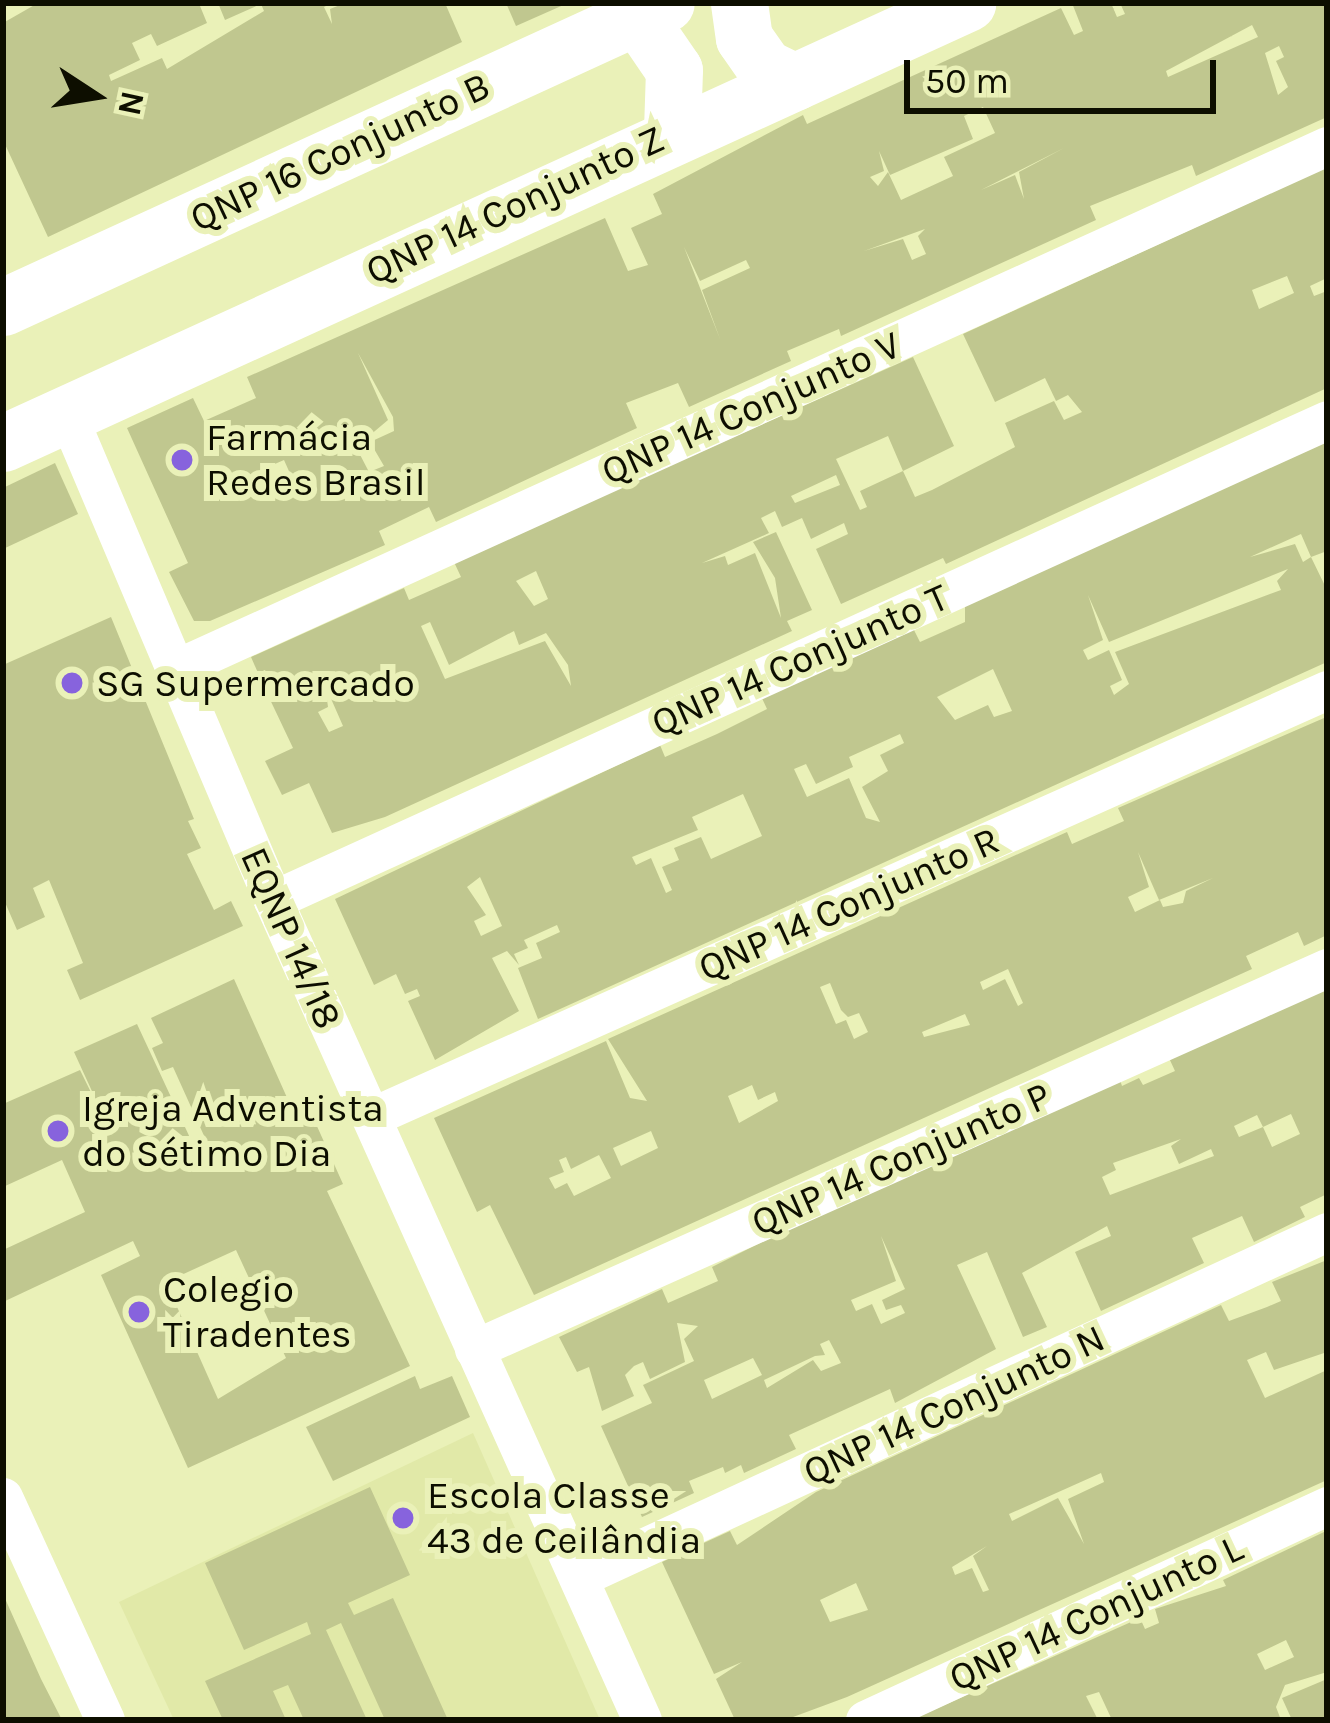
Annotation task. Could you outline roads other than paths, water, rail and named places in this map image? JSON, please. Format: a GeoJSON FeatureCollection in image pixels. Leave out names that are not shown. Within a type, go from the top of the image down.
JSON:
{"type":"FeatureCollection","features":[{"type":"Feature","properties":{"kind":"street"},"geometry":{"type":"LineString","coordinates":[[739,3],[744,38],[764,67],[795,82]]}},
{"type":"Feature","properties":{"kind":"street","name":"QNP 14 Conjunto Z"},"geometry":{"type":"LineString","coordinates":[[3,443],[672,131],[795,82],[967,3]]}},
{"type":"Feature","properties":{"kind":"street"},"geometry":{"type":"LineString","coordinates":[[652,10],[674,70],[672,131]]}},
{"type":"Feature","properties":{"kind":"street","name":"QNP 16 Conjunto B"},"geometry":{"type":"LineString","coordinates":[[7,295],[652,10]]}},
{"type":"Feature","properties":{"kind":"street","name":"QNP 14 Conjunto V"},"geometry":{"type":"LineString","coordinates":[[175,669],[1327,146]]}},
{"type":"Feature","properties":{"kind":"street","name":"EQNP 14/18"},"geometry":{"type":"LineString","coordinates":[[67,414],[272,900],[642,1720]]}},
{"type":"Feature","properties":{"kind":"street","name":"QNP 14 Conjunto T"},"geometry":{"type":"LineString","coordinates":[[272,900],[1327,419]]}},
{"type":"Feature","properties":{"kind":"street","name":"QNP 14 Conjunto R"},"geometry":{"type":"LineString","coordinates":[[371,1117],[1327,690]]}},
{"type":"Feature","properties":{"kind":"street","name":"QNP 14 Conjunto P"},"geometry":{"type":"LineString","coordinates":[[474,1348],[1327,968]]}},
{"type":"Feature","properties":{"kind":"street","name":"QNP 14 Conjunto N"},"geometry":{"type":"LineString","coordinates":[[580,1577],[1327,1232]]}},
{"type":"Feature","properties":{"kind":"street"},"geometry":{"type":"LineString","coordinates":[[3,1497],[17,1562],[105,1720]]}},
{"type":"Feature","properties":{"kind":"street","name":"QNP 14 Conjunto L"},"geometry":{"type":"LineString","coordinates":[[865,1720],[1327,1505]]}},
{"type":"Feature","properties":{"kind":"place","name":"Farmácia Redes Brasil"},"geometry":{"type":"Point","coordinates":[182,460]}},
{"type":"Feature","properties":{"kind":"place","name":"SG Supermercado"},"geometry":{"type":"Point","coordinates":[72,683]}},
{"type":"Feature","properties":{"kind":"place","name":"Igreja Adventista do Sétimo Dia"},"geometry":{"type":"Point","coordinates":[58,1131]}},
{"type":"Feature","properties":{"kind":"place","name":"Colegio Tiradentes"},"geometry":{"type":"Point","coordinates":[139,1312]}},
{"type":"Feature","properties":{"kind":"place","name":"Escola Classe 43 de Ceilândia"},"geometry":{"type":"Point","coordinates":[403,1518]}}]}
